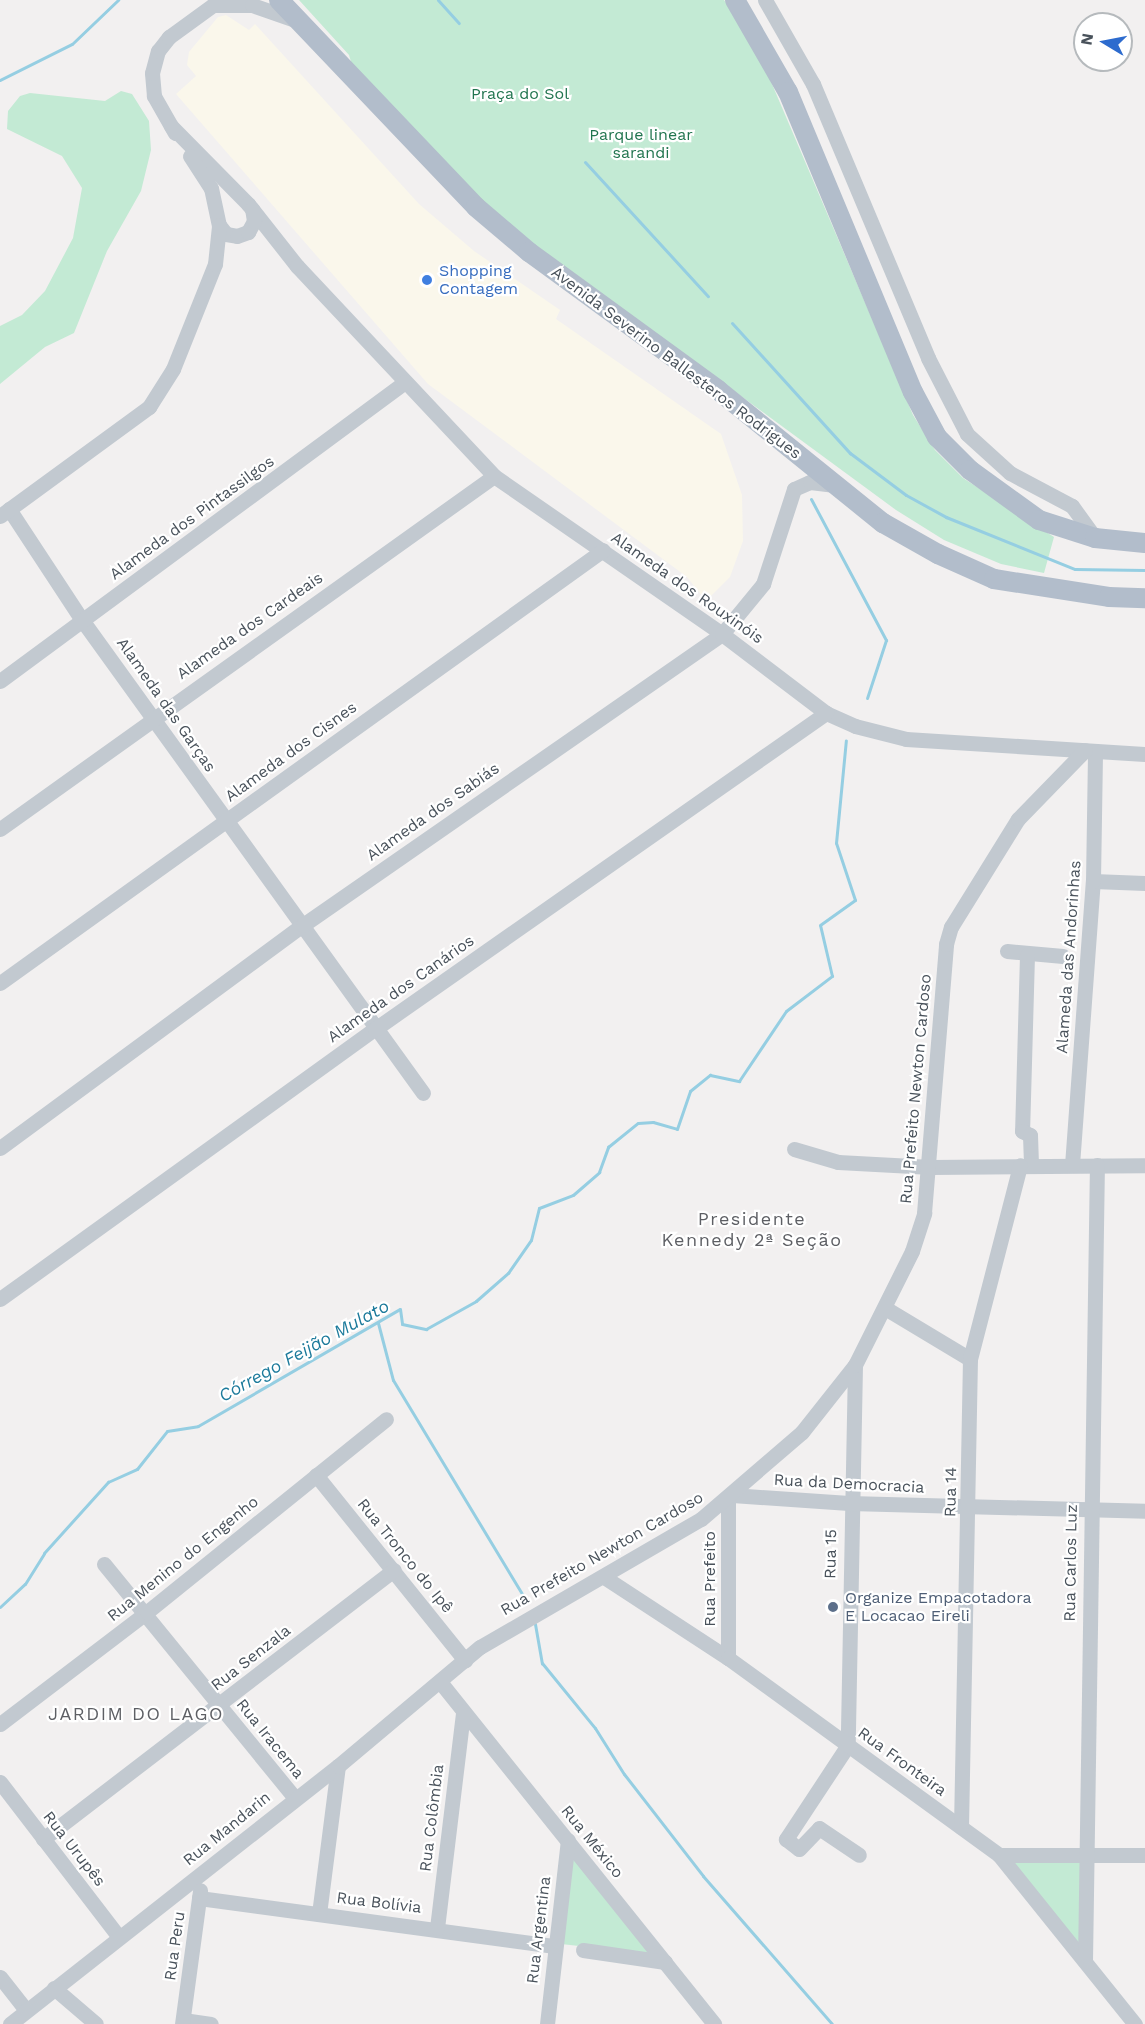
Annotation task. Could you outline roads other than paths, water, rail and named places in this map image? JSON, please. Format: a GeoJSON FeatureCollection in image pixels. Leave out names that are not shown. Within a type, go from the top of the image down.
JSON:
{"type":"FeatureCollection","features":[{"type":"Feature","properties":{"kind":"main road","name":"Avenida Severino Ballesteros Rodrigues"},"geometry":{"type":"LineString","coordinates":[[279,0],[476,207],[529,252],[718,390],[883,523],[938,554],[994,579],[1109,597],[1145,598]]}},
{"type":"Feature","properties":{"kind":"main road"},"geometry":{"type":"LineString","coordinates":[[735,0],[746,13],[788,92],[913,392],[937,437],[970,470],[1039,520],[1095,538],[1145,543]]}},
{"type":"Feature","properties":{"kind":"street","name":"Alameda dos Rouxinóis"},"geometry":{"type":"LineString","coordinates":[[192,17],[200,0]]}},
{"type":"Feature","properties":{"kind":"street"},"geometry":{"type":"LineString","coordinates":[[765,0],[813,84],[928,358],[967,434],[1010,473],[1072,506],[1095,538]]}},
{"type":"Feature","properties":{"kind":"street","name":"Alameda dos Rouxinóis"},"geometry":{"type":"LineString","coordinates":[[218,220],[211,188],[154,96],[152,73],[158,51],[192,17],[213,5],[230,3],[252,5],[298,21]]}},
{"type":"Feature","properties":{"kind":"street","name":"Alameda dos Rouxinóis"},"geometry":{"type":"LineString","coordinates":[[171,126],[248,205],[297,266],[494,476],[722,634],[826,713],[861,728],[906,739],[1145,754]]}},
{"type":"Feature","properties":{"kind":"street"},"geometry":{"type":"LineString","coordinates":[[5,512],[149,406],[173,369],[215,264],[218,220],[227,202],[248,205],[252,227],[240,236],[215,264]]}},
{"type":"Feature","properties":{"kind":"street"},"geometry":{"type":"LineString","coordinates":[[218,220],[226,234],[240,236]]}},
{"type":"Feature","properties":{"kind":"street","name":"Alameda dos Rouxinóis"},"geometry":{"type":"LineString","coordinates":[[240,236],[268,241],[297,266]]}},
{"type":"Feature","properties":{"kind":"street","name":"Alameda dos Pintassilgos"},"geometry":{"type":"LineString","coordinates":[[0,681],[405,382]]}},
{"type":"Feature","properties":{"kind":"street","name":"Alameda dos Cardeais"},"geometry":{"type":"LineString","coordinates":[[0,829],[154,715],[494,476]]}},
{"type":"Feature","properties":{"kind":"street","name":"Alameda dos Sabiás"},"geometry":{"type":"LineString","coordinates":[[0,1148],[303,925],[722,634],[763,584],[794,489],[810,482],[835,485]]}},
{"type":"Feature","properties":{"kind":"street","name":"Alameda das Garças"},"geometry":{"type":"LineString","coordinates":[[5,512],[82,620],[154,715],[225,822],[303,925],[375,1029],[423,1093]]}},
{"type":"Feature","properties":{"kind":"street","name":"Alameda dos Cisnes"},"geometry":{"type":"LineString","coordinates":[[0,983],[603,550]]}},
{"type":"Feature","properties":{"kind":"street","name":"Alameda dos Canários"},"geometry":{"type":"LineString","coordinates":[[0,1299],[375,1029],[826,713]]}},
{"type":"Feature","properties":{"kind":"street","name":"Alameda das Andorinhas"},"geometry":{"type":"LineString","coordinates":[[1072,1165],[1093,881],[1090,751]]}},
{"type":"Feature","properties":{"kind":"street","name":"Rua Prefeito Newton Cardoso"},"geometry":{"type":"LineString","coordinates":[[465,1660],[530,1615],[604,1577],[730,1497],[802,1432],[855,1365],[885,1308],[924,1213],[931,1167],[946,944],[951,927],[1018,819],[1090,751]]}},
{"type":"Feature","properties":{"kind":"street"},"geometry":{"type":"LineString","coordinates":[[1093,881],[1145,883]]}},
{"type":"Feature","properties":{"kind":"street"},"geometry":{"type":"LineString","coordinates":[[1007,951],[1027,955],[1063,956]]}},
{"type":"Feature","properties":{"kind":"street","name":"Rua 14"},"geometry":{"type":"LineString","coordinates":[[962,1827],[970,1359],[1026,1164],[1030,1135],[1022,1131],[1027,955]]}},
{"type":"Feature","properties":{"kind":"street"},"geometry":{"type":"LineString","coordinates":[[794,1149],[838,1162],[931,1167],[1026,1164],[1145,1165]]}},
{"type":"Feature","properties":{"kind":"street","name":"Rua Carlos Luz"},"geometry":{"type":"LineString","coordinates":[[1085,1961],[1089,1510],[1097,1165]]}},
{"type":"Feature","properties":{"kind":"street"},"geometry":{"type":"LineString","coordinates":[[885,1308],[970,1359]]}},
{"type":"Feature","properties":{"kind":"street","name":"Rua 15"},"geometry":{"type":"LineString","coordinates":[[848,1745],[849,1503],[855,1365]]}},
{"type":"Feature","properties":{"kind":"street","name":"Rua Menino do Engenho"},"geometry":{"type":"LineString","coordinates":[[0,1724],[147,1612],[386,1419]]}},
{"type":"Feature","properties":{"kind":"street","name":"Rua Tronco do Ipê"},"geometry":{"type":"LineString","coordinates":[[316,1475],[465,1660]]}},
{"type":"Feature","properties":{"kind":"street","name":"Rua da Democracia"},"geometry":{"type":"LineString","coordinates":[[730,1497],[849,1503],[1145,1511]]}},
{"type":"Feature","properties":{"kind":"street","name":"Rua Prefeito"},"geometry":{"type":"LineString","coordinates":[[728,1658],[730,1497]]}},
{"type":"Feature","properties":{"kind":"street","name":"Rua Iracema"},"geometry":{"type":"LineString","coordinates":[[104,1564],[147,1612],[295,1798]]}},
{"type":"Feature","properties":{"kind":"street","name":"Rua Senzala"},"geometry":{"type":"LineString","coordinates":[[43,1839],[394,1569]]}},
{"type":"Feature","properties":{"kind":"street","name":"Rua Fronteira"},"geometry":{"type":"LineString","coordinates":[[604,1577],[728,1658],[999,1855],[1135,2024]]}},
{"type":"Feature","properties":{"kind":"street","name":"Rua Mandarin"},"geometry":{"type":"LineString","coordinates":[[10,2024],[338,1766],[441,1683],[465,1660]]}},
{"type":"Feature","properties":{"kind":"street","name":"Rua México"},"geometry":{"type":"LineString","coordinates":[[441,1683],[714,2024]]}},
{"type":"Feature","properties":{"kind":"street","name":"Rua Colômbia"},"geometry":{"type":"LineString","coordinates":[[437,1928],[463,1712]]}},
{"type":"Feature","properties":{"kind":"street"},"geometry":{"type":"LineString","coordinates":[[848,1745],[786,1839],[799,1849],[819,1828],[859,1856]]}},
{"type":"Feature","properties":{"kind":"street"},"geometry":{"type":"LineString","coordinates":[[319,1914],[338,1766]]}},
{"type":"Feature","properties":{"kind":"street","name":"Rua Urupês"},"geometry":{"type":"LineString","coordinates":[[3,1792],[43,1839],[119,1937]]}},
{"type":"Feature","properties":{"kind":"street","name":"Rua Argentina"},"geometry":{"type":"LineString","coordinates":[[547,2024],[568,1840]]}},
{"type":"Feature","properties":{"kind":"street"},"geometry":{"type":"LineString","coordinates":[[999,1855],[1085,1853],[1145,1855]]}},
{"type":"Feature","properties":{"kind":"street","name":"Rua Peru"},"geometry":{"type":"LineString","coordinates":[[182,2022],[203,1872]]}},
{"type":"Feature","properties":{"kind":"street","name":"Rua Bolívia"},"geometry":{"type":"LineString","coordinates":[[199,1898],[437,1928],[555,1946]]}},
{"type":"Feature","properties":{"kind":"street"},"geometry":{"type":"LineString","coordinates":[[583,1950],[665,1962]]}},
{"type":"Feature","properties":{"kind":"street"},"geometry":{"type":"LineString","coordinates":[[0,1977],[26,2010]]}},
{"type":"Feature","properties":{"kind":"street"},"geometry":{"type":"LineString","coordinates":[[54,1988],[96,2024]]}},
{"type":"Feature","properties":{"kind":"street"},"geometry":{"type":"LineString","coordinates":[[182,2022],[211,2024]]}},
{"type":"Feature","properties":{"kind":"waterway"},"geometry":{"type":"LineString","coordinates":[[0,80],[72,44],[118,0]]}},
{"type":"Feature","properties":{"kind":"waterway"},"geometry":{"type":"LineString","coordinates":[[438,0],[459,23]]}},
{"type":"Feature","properties":{"kind":"waterway"},"geometry":{"type":"LineString","coordinates":[[585,162],[708,296]]}},
{"type":"Feature","properties":{"kind":"waterway","name":"Córrego Feijão Mulato"},"geometry":{"type":"LineString","coordinates":[[732,323],[850,453],[906,495],[946,517],[1075,569],[1145,570]]}},
{"type":"Feature","properties":{"kind":"waterway","name":"Córrego Feijão Mulato"},"geometry":{"type":"LineString","coordinates":[[811,499],[886,640],[867,698]]}},
{"type":"Feature","properties":{"kind":"waterway","name":"Córrego Feijão Mulato"},"geometry":{"type":"LineString","coordinates":[[0,1607],[25,1584],[44,1553],[108,1482],[137,1469],[167,1431],[198,1426],[400,1309],[402,1324],[426,1329],[476,1301],[508,1273],[531,1240],[539,1208],[573,1195],[599,1172],[608,1147],[638,1123],[653,1122],[677,1129],[690,1091],[710,1075],[739,1081],[786,1011],[832,976],[820,925],[855,900],[836,843],[846,740]]}},
{"type":"Feature","properties":{"kind":"waterway"},"geometry":{"type":"LineString","coordinates":[[378,1323],[393,1380],[522,1594]]}},
{"type":"Feature","properties":{"kind":"waterway"},"geometry":{"type":"LineString","coordinates":[[535,1624],[542,1663],[595,1728],[624,1774],[703,1876],[832,2024]]}},
{"type":"Feature","properties":{"kind":"place","name":"Shopping Contagem"},"geometry":{"type":"Point","coordinates":[427,280]}},
{"type":"Feature","properties":{"kind":"place","name":"Organize Empacotadora E Locacao Eireli"},"geometry":{"type":"Point","coordinates":[833,1607]}},
{"type":"Feature","properties":{"kind":"district","name":"Presidente Kennedy 2ª Seção"},"geometry":{"type":"Point","coordinates":[752,1230]}},
{"type":"Feature","properties":{"kind":"district","name":"JARDIM DO LAGO"},"geometry":{"type":"Point","coordinates":[136,1714]}},
{"type":"Feature","properties":{"kind":"park label","name":"Praça do Sol"},"geometry":{"type":"Point","coordinates":[520,94]}},
{"type":"Feature","properties":{"kind":"park label","name":"Parque linear sarandi"},"geometry":{"type":"Point","coordinates":[641,144]}}]}
